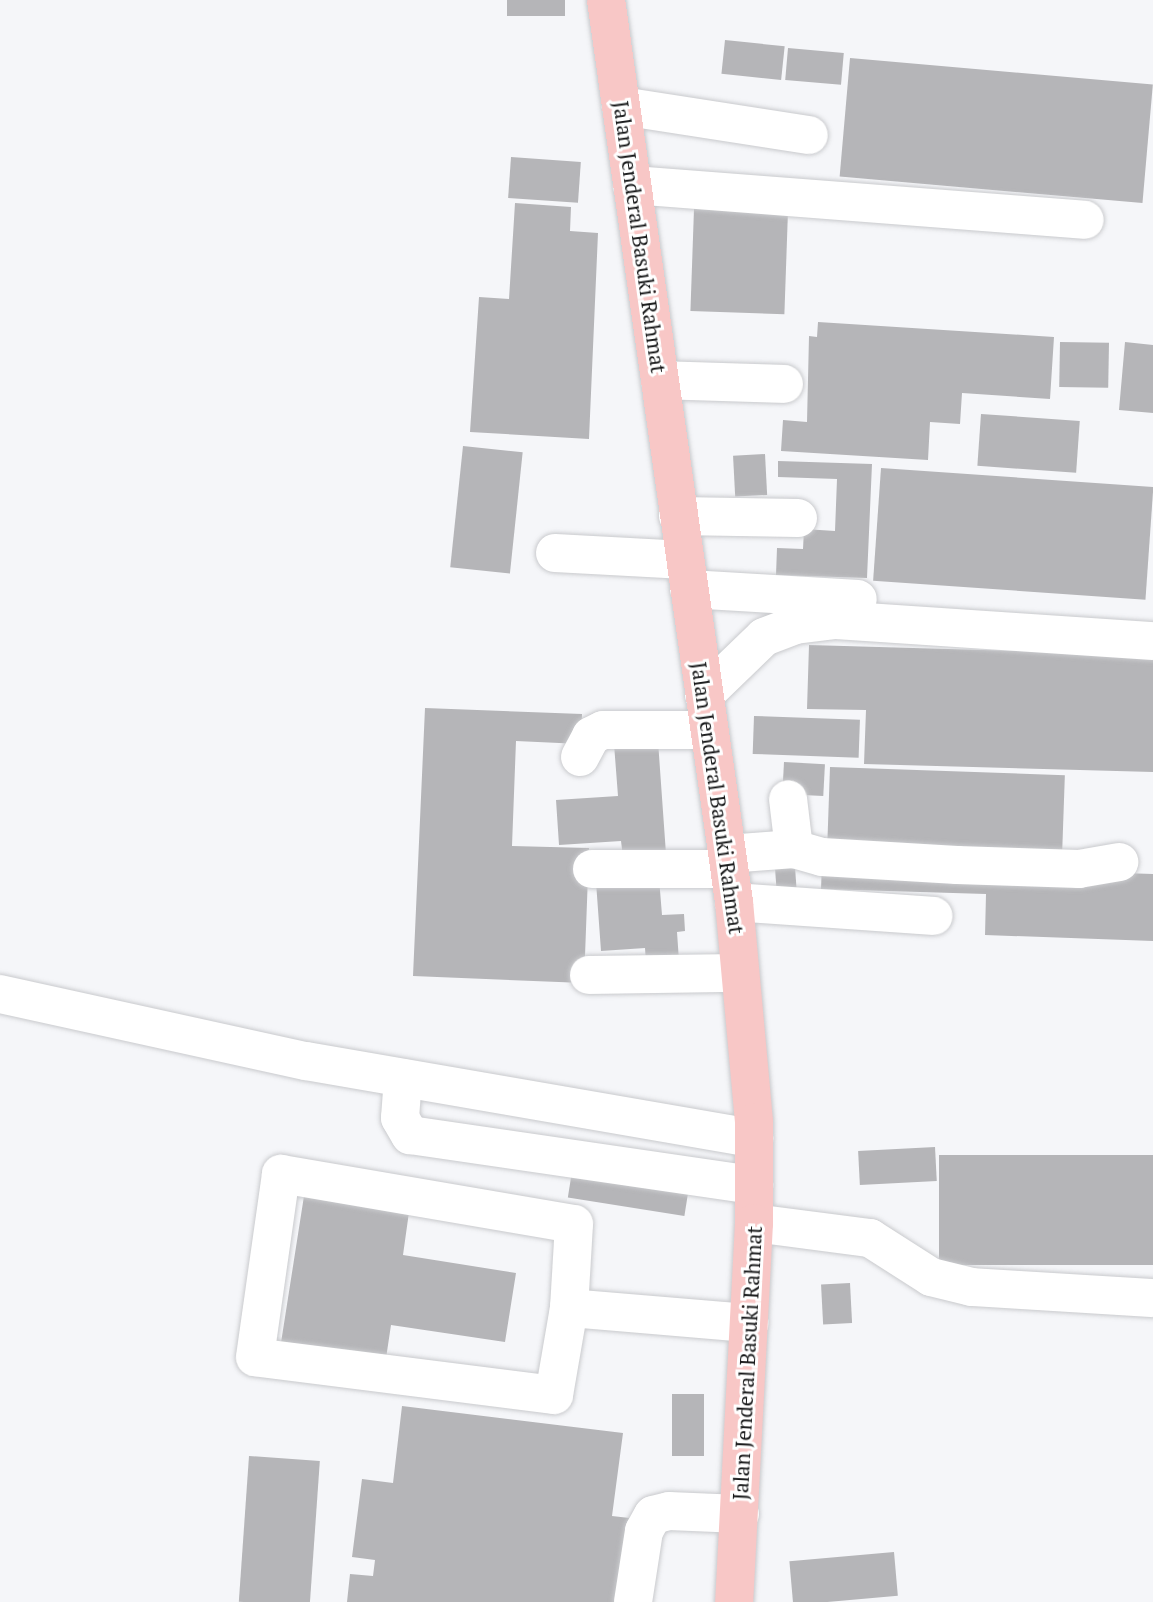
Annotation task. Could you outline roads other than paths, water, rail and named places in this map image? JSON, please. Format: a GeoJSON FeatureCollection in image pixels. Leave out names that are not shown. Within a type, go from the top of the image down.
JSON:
{"type":"FeatureCollection","features":[{"type":"Feature","properties":{"kind":"highway","name":"Jalan Jenderal Basuki Rahmat"},"geometry":{"type":"LineString","coordinates":[[606,0],[730,875],[754,1138],[754,1223],[734,1602]]}},
{"type":"Feature","properties":{"kind":"street"},"geometry":{"type":"LineString","coordinates":[[621,106],[809,135]]}},
{"type":"Feature","properties":{"kind":"street"},"geometry":{"type":"LineString","coordinates":[[632,185],[1085,220]]}},
{"type":"Feature","properties":{"kind":"street"},"geometry":{"type":"LineString","coordinates":[[660,380],[784,384]]}},
{"type":"Feature","properties":{"kind":"street"},"geometry":{"type":"LineString","coordinates":[[678,516],[798,518]]}},
{"type":"Feature","properties":{"kind":"street"},"geometry":{"type":"LineString","coordinates":[[555,553],[687,574],[1153,614]]}},
{"type":"Feature","properties":{"kind":"street"},"geometry":{"type":"LineString","coordinates":[[580,757],[591,736],[603,730],[707,712],[764,637],[795,625],[836,620],[1153,641]]}},
{"type":"Feature","properties":{"kind":"street"},"geometry":{"type":"LineString","coordinates":[[788,799],[794,849]]}},
{"type":"Feature","properties":{"kind":"street"},"geometry":{"type":"LineString","coordinates":[[730,875],[794,849],[822,857],[957,865],[1079,869],[1119,862]]}},
{"type":"Feature","properties":{"kind":"street"},"geometry":{"type":"LineString","coordinates":[[592,869],[730,875],[934,916]]}},
{"type":"Feature","properties":{"kind":"street"},"geometry":{"type":"LineString","coordinates":[[589,975],[740,973]]}},
{"type":"Feature","properties":{"kind":"street"},"geometry":{"type":"LineString","coordinates":[[0,994],[403,1078],[754,1138]]}},
{"type":"Feature","properties":{"kind":"street"},"geometry":{"type":"LineString","coordinates":[[403,1078],[400,1118],[410,1135],[754,1185]]}},
{"type":"Feature","properties":{"kind":"street"},"geometry":{"type":"LineString","coordinates":[[510,1150],[518,1098]]}},
{"type":"Feature","properties":{"kind":"street"},"geometry":{"type":"LineString","coordinates":[[584,1161],[592,1111]]}},
{"type":"Feature","properties":{"kind":"street"},"geometry":{"type":"LineString","coordinates":[[669,1173],[673,1126]]}},
{"type":"Feature","properties":{"kind":"street"},"geometry":{"type":"LineString","coordinates":[[281,1174],[574,1224],[569,1308],[554,1395],[256,1357],[281,1174]]}},
{"type":"Feature","properties":{"kind":"street"},"geometry":{"type":"LineString","coordinates":[[754,1223],[870,1238],[931,1277],[972,1287],[1153,1298]]}},
{"type":"Feature","properties":{"kind":"street"},"geometry":{"type":"LineString","coordinates":[[569,1308],[749,1323]]}},
{"type":"Feature","properties":{"kind":"street"},"geometry":{"type":"LineString","coordinates":[[634,1602],[644,1531],[653,1515],[669,1511],[740,1514]]}}]}
